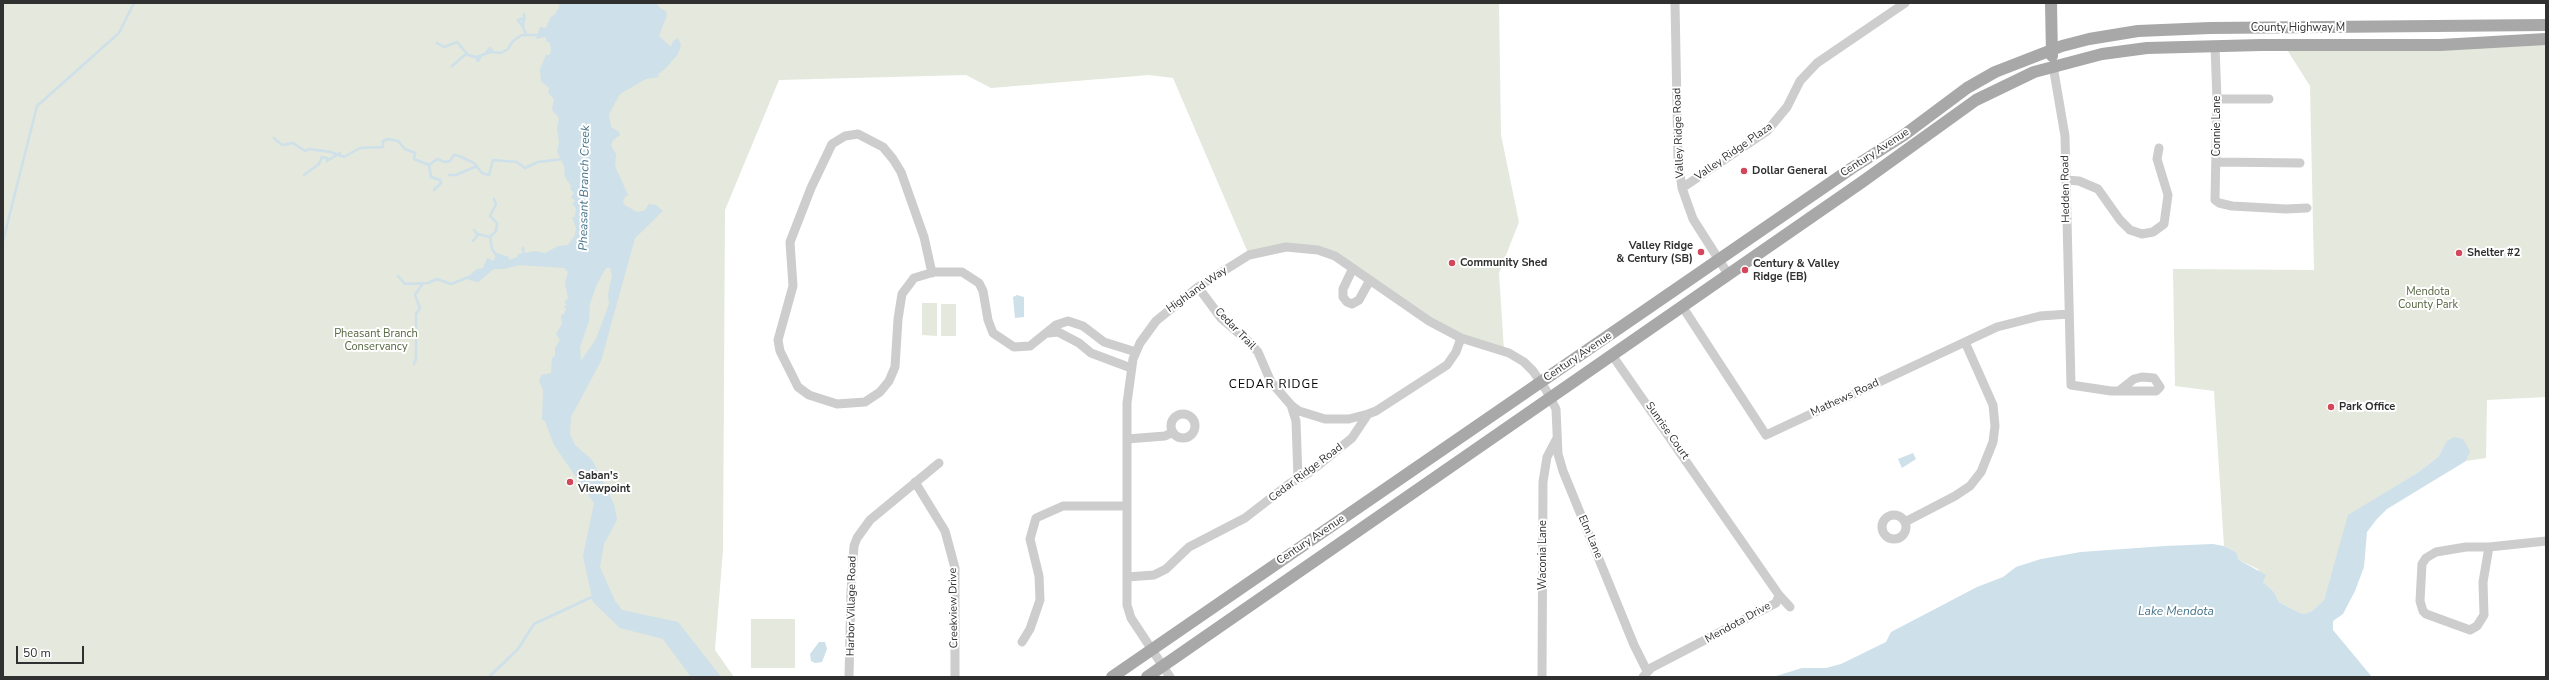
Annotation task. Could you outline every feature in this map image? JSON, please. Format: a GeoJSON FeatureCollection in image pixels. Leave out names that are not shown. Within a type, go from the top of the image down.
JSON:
{"type":"FeatureCollection","features":[{"type":"Feature","properties":{"kind":"main road"},"geometry":{"type":"LineString","coordinates":[[2051,3],[2051,49],[2053,66]]}},
{"type":"Feature","properties":{"kind":"main road","name":"County Highway M"},"geometry":{"type":"LineString","coordinates":[[2051,49],[2095,38],[2167,30],[2546,26]]}},
{"type":"Feature","properties":{"kind":"main road","name":"County Highway M"},"geometry":{"type":"LineString","coordinates":[[2053,66],[2130,49],[2215,46],[2440,45],[2546,39]]}},
{"type":"Feature","properties":{"kind":"main road","name":"Century Avenue"},"geometry":{"type":"LineString","coordinates":[[1112,677],[1719,261],[1852,168],[1904,135],[1967,88],[1995,72],[2051,49]]}},
{"type":"Feature","properties":{"kind":"main road","name":"Century Avenue"},"geometry":{"type":"LineString","coordinates":[[1147,677],[1612,355],[1976,100],[2034,72],[2053,66]]}},
{"type":"Feature","properties":{"kind":"street","name":"Valley Ridge Road"},"geometry":{"type":"LineString","coordinates":[[1675,3],[1678,159],[1682,188],[1693,220],[1728,274]]}},
{"type":"Feature","properties":{"kind":"street","name":"Valley Ridge Plaza"},"geometry":{"type":"LineString","coordinates":[[1682,188],[1767,131],[1787,107],[1800,81],[1817,63],[1905,3]]}},
{"type":"Feature","properties":{"kind":"street","name":"Connie Lane"},"geometry":{"type":"LineString","coordinates":[[2215,46],[2217,99],[2217,162],[2215,200],[2219,203],[2286,209],[2307,208]]}},
{"type":"Feature","properties":{"kind":"street","name":"Hedden Road"},"geometry":{"type":"LineString","coordinates":[[2053,66],[2064,118],[2071,385],[2120,390]]}},
{"type":"Feature","properties":{"kind":"street"},"geometry":{"type":"LineString","coordinates":[[2217,99],[2270,99]]}},
{"type":"Feature","properties":{"kind":"street"},"geometry":{"type":"LineString","coordinates":[[932,273],[924,236],[901,172],[883,147],[862,135],[853,134],[840,139],[830,147],[793,234],[790,249],[793,286],[778,340],[783,358],[798,387],[809,395],[836,404],[857,404],[865,402],[880,392],[889,381],[896,364],[898,319],[902,294],[914,278],[932,273],[962,272],[979,283],[983,291],[992,333],[1001,341],[1014,347],[1030,346],[1049,333],[1061,322],[1068,321],[1083,326],[1104,342],[1136,352]]}},
{"type":"Feature","properties":{"kind":"street"},"geometry":{"type":"LineString","coordinates":[[2066,180],[2078,181],[2098,189],[2120,220],[2130,230],[2142,234],[2153,232],[2164,224],[2168,195],[2157,159],[2159,148]]}},
{"type":"Feature","properties":{"kind":"street"},"geometry":{"type":"LineString","coordinates":[[2217,162],[2300,163]]}},
{"type":"Feature","properties":{"kind":"street","name":"Highland Way"},"geometry":{"type":"LineString","coordinates":[[1170,677],[1129,611],[1127,577],[1127,439],[1131,368],[1136,352],[1156,321],[1198,287],[1249,255],[1275,248],[1303,247],[1318,250],[1353,268],[1430,321],[1462,338],[1516,356],[1533,371],[1550,398]]}},
{"type":"Feature","properties":{"kind":"street"},"geometry":{"type":"LineString","coordinates":[[1353,268],[1343,289],[1343,297],[1347,302],[1352,304],[1360,300],[1370,280]]}},
{"type":"Feature","properties":{"kind":"street","name":"Cedar Trail"},"geometry":{"type":"LineString","coordinates":[[1198,287],[1221,318],[1243,335],[1254,347],[1271,382],[1292,405],[1299,410],[1325,419],[1349,419],[1368,414]]}},
{"type":"Feature","properties":{"kind":"street","name":"Mathews Road"},"geometry":{"type":"LineString","coordinates":[[1682,306],[1766,435],[2016,320],[2069,314]]}},
{"type":"Feature","properties":{"kind":"street"},"geometry":{"type":"LineString","coordinates":[[1049,333],[1058,332],[1079,343],[1091,353],[1131,368]]}},
{"type":"Feature","properties":{"kind":"street","name":"Cedar Ridge Road"},"geometry":{"type":"LineString","coordinates":[[1127,577],[1154,575],[1166,569],[1189,547],[1245,518],[1298,478],[1310,472],[1352,438],[1368,414],[1447,364],[1456,352],[1462,338]]}},
{"type":"Feature","properties":{"kind":"street"},"geometry":{"type":"LineString","coordinates":[[1905,522],[1955,496],[1970,486],[1981,472],[1993,442],[1995,426],[1992,405],[1966,342]]}},
{"type":"Feature","properties":{"kind":"street","name":"Sunrise Court"},"geometry":{"type":"LineString","coordinates":[[1612,355],[1720,508]]}},
{"type":"Feature","properties":{"kind":"street","name":"Elm Lane"},"geometry":{"type":"LineString","coordinates":[[1550,398],[1556,411],[1558,454],[1645,674]]}},
{"type":"Feature","properties":{"kind":"street"},"geometry":{"type":"LineString","coordinates":[[1292,405],[1296,421],[1298,478]]}},
{"type":"Feature","properties":{"kind":"street"},"geometry":{"type":"LineString","coordinates":[[1127,439],[1165,436],[1172,432]]}},
{"type":"Feature","properties":{"kind":"street","name":"Waconia Lane"},"geometry":{"type":"LineString","coordinates":[[1542,677],[1542,482],[1547,457],[1558,436]]}},
{"type":"Feature","properties":{"kind":"street"},"geometry":{"type":"LineString","coordinates":[[915,482],[939,463]]}},
{"type":"Feature","properties":{"kind":"street","name":"Harbor Village Road"},"geometry":{"type":"LineString","coordinates":[[850,677],[854,546],[870,520],[915,482]]}},
{"type":"Feature","properties":{"kind":"street","name":"Creekview Drive"},"geometry":{"type":"LineString","coordinates":[[915,482],[945,531],[955,568],[955,677]]}},
{"type":"Feature","properties":{"kind":"street"},"geometry":{"type":"LineString","coordinates":[[1022,642],[1030,629],[1040,600],[1039,576],[1030,539],[1036,518],[1063,506],[1127,506]]}},
{"type":"Feature","properties":{"kind":"street","name":"Mendota Drive"},"geometry":{"type":"LineString","coordinates":[[1645,674],[1776,603],[1779,595],[1720,508]]}},
{"type":"Feature","properties":{"kind":"street"},"geometry":{"type":"LineString","coordinates":[[2489,547],[2483,582],[2485,608],[2477,626],[2473,629],[2465,630],[2423,611],[2420,596],[2422,564],[2426,558],[2436,552],[2454,548],[2489,547],[2546,541]]}},
{"type":"Feature","properties":{"kind":"street"},"geometry":{"type":"LineString","coordinates":[[1779,595],[1790,608]]}},
{"type":"Feature","properties":{"kind":"green space","name":"Pheasant Branch Conservancy"},"geometry":{"type":"Polygon","coordinates":[[[3,3],[1499,3],[1501,135],[1519,222],[1499,273],[1504,351],[1461,338],[1346,263],[1303,247],[1249,255],[1173,78],[1149,75],[991,88],[966,75],[779,80],[725,210],[723,550],[715,650],[734,677],[3,677],[3,3]]]}},
{"type":"Feature","properties":{"kind":"green space","name":"Mendota County Park"},"geometry":{"type":"Polygon","coordinates":[[[2546,39],[2546,397],[2487,400],[2486,458],[2466,461],[2469,451],[2443,448],[2438,457],[2417,473],[2349,515],[2324,600],[2312,611],[2304,614],[2298,612],[2279,602],[2274,592],[2263,582],[2258,569],[2239,560],[2236,552],[2224,546],[2214,391],[2175,386],[2173,269],[2314,270],[2310,86],[2284,45],[2546,39]]]}},
{"type":"Feature","properties":{"kind":"green space"},"geometry":{"type":"Polygon","coordinates":[[[922,303],[937,303],[937,336],[922,335],[922,303]]]}},
{"type":"Feature","properties":{"kind":"green space"},"geometry":{"type":"Polygon","coordinates":[[[941,304],[956,304],[956,336],[941,336],[941,304]]]}},
{"type":"Feature","properties":{"kind":"green space"},"geometry":{"type":"Polygon","coordinates":[[[751,619],[795,619],[795,668],[751,668],[751,619]]]}},
{"type":"Feature","properties":{"kind":"water"},"geometry":{"type":"Polygon","coordinates":[[[557,3],[656,3],[660,8],[666,11],[667,15],[659,36],[671,47],[673,41],[678,38],[681,45],[678,54],[665,69],[658,74],[659,77],[646,79],[620,94],[609,114],[611,127],[619,132],[620,135],[613,140],[611,146],[616,154],[615,166],[628,195],[624,198],[623,204],[637,212],[644,211],[649,204],[656,205],[663,211],[635,238],[601,361],[571,417],[570,434],[575,445],[592,460],[614,504],[617,520],[604,544],[600,567],[615,601],[622,610],[678,622],[721,677],[691,677],[663,639],[620,628],[593,602],[583,556],[594,503],[554,445],[545,421],[542,420],[543,390],[539,381],[541,375],[551,373],[552,358],[555,356],[555,348],[560,340],[556,334],[562,324],[561,315],[564,314],[566,308],[563,307],[567,305],[564,302],[568,298],[565,283],[568,272],[564,268],[519,265],[504,269],[494,269],[478,282],[469,280],[468,277],[477,269],[483,268],[487,258],[494,261],[496,253],[509,257],[509,260],[517,257],[518,254],[536,251],[545,253],[558,246],[568,245],[575,235],[576,228],[572,217],[575,217],[576,208],[572,204],[575,201],[571,197],[574,193],[570,189],[571,186],[565,177],[564,166],[557,151],[559,143],[557,128],[559,118],[552,110],[554,99],[548,93],[549,88],[541,81],[540,69],[546,55],[549,55],[551,52],[550,43],[546,41],[546,37],[536,39],[540,27],[546,28],[550,18],[555,14],[560,6],[557,3]],[[606,268],[597,284],[590,304],[589,321],[580,347],[581,361],[596,339],[609,304],[608,294],[612,275],[610,268],[606,268]]]}},
{"type":"Feature","properties":{"kind":"water"},"geometry":{"type":"Polygon","coordinates":[[[1017,295],[1024,297],[1024,317],[1015,318],[1013,297],[1017,295]]]}},
{"type":"Feature","properties":{"kind":"water","name":"Lake Mendota"},"geometry":{"type":"Polygon","coordinates":[[[2454,437],[2463,439],[2470,451],[2466,461],[2387,509],[2376,520],[2367,532],[2364,567],[2355,591],[2343,614],[2333,621],[2333,630],[2372,677],[1773,677],[1802,668],[1826,668],[1841,664],[1886,642],[1891,632],[1977,587],[2003,577],[2016,567],[2041,559],[2081,552],[2165,546],[2213,544],[2224,546],[2236,552],[2239,560],[2266,575],[2263,582],[2274,592],[2279,602],[2304,614],[2312,611],[2324,600],[2348,515],[2417,473],[2438,457],[2447,441],[2454,437]]]}},
{"type":"Feature","properties":{"kind":"water"},"geometry":{"type":"Polygon","coordinates":[[[1913,453],[1916,459],[1902,468],[1898,459],[1913,453]]]}},
{"type":"Feature","properties":{"kind":"water"},"geometry":{"type":"Polygon","coordinates":[[[819,642],[825,642],[827,649],[822,662],[815,663],[811,661],[810,654],[819,642]]]}},
{"type":"Feature","properties":{"kind":"waterway","name":"Pheasant Branch Creek"},"geometry":{"type":"LineString","coordinates":[[3,241],[37,106],[119,33],[134,3]]}},
{"type":"Feature","properties":{"kind":"waterway"},"geometry":{"type":"LineString","coordinates":[[524,14],[523,27],[526,34]]}},
{"type":"Feature","properties":{"kind":"waterway"},"geometry":{"type":"LineString","coordinates":[[523,27],[518,20],[525,18]]}},
{"type":"Feature","properties":{"kind":"waterway"},"geometry":{"type":"LineString","coordinates":[[437,43],[444,47],[457,42],[468,55],[476,57],[491,52],[501,53],[508,49],[513,41],[522,35],[541,35]]}},
{"type":"Feature","properties":{"kind":"waterway"},"geometry":{"type":"LineString","coordinates":[[486,53],[490,48],[493,52]]}},
{"type":"Feature","properties":{"kind":"waterway"},"geometry":{"type":"LineString","coordinates":[[452,66],[467,53]]}},
{"type":"Feature","properties":{"kind":"waterway"},"geometry":{"type":"LineString","coordinates":[[476,57],[478,61],[481,56]]}},
{"type":"Feature","properties":{"kind":"waterway"},"geometry":{"type":"LineString","coordinates":[[274,138],[282,145],[293,143],[305,151],[309,149],[331,152],[344,157],[360,148],[383,147],[383,141],[388,139],[398,141],[405,149],[415,153],[414,159],[429,165]]}},
{"type":"Feature","properties":{"kind":"waterway"},"geometry":{"type":"LineString","coordinates":[[304,175],[319,164],[322,157],[327,158],[327,161],[340,153]]}},
{"type":"Feature","properties":{"kind":"waterway"},"geometry":{"type":"LineString","coordinates":[[434,190],[441,183],[440,180],[431,177],[429,165],[437,159],[445,162],[450,161],[454,155],[459,156],[474,163],[482,173],[489,175],[493,160],[517,162],[525,168],[538,162],[563,159]]}},
{"type":"Feature","properties":{"kind":"waterway"},"geometry":{"type":"LineString","coordinates":[[449,175],[456,175],[477,166]]}},
{"type":"Feature","properties":{"kind":"waterway"},"geometry":{"type":"LineString","coordinates":[[494,199],[496,204],[490,216],[497,223],[496,231],[490,237],[492,249],[497,256]]}},
{"type":"Feature","properties":{"kind":"waterway"},"geometry":{"type":"LineString","coordinates":[[474,230],[477,234],[490,237]]}},
{"type":"Feature","properties":{"kind":"waterway"},"geometry":{"type":"LineString","coordinates":[[473,241],[478,235]]}},
{"type":"Feature","properties":{"kind":"waterway"},"geometry":{"type":"LineString","coordinates":[[523,248],[524,256]]}},
{"type":"Feature","properties":{"kind":"waterway"},"geometry":{"type":"LineString","coordinates":[[398,276],[405,284],[428,283],[437,279],[451,284],[469,277]]}},
{"type":"Feature","properties":{"kind":"waterway"},"geometry":{"type":"LineString","coordinates":[[414,364],[416,359],[416,314],[420,308],[415,295],[423,283]]}},
{"type":"Feature","properties":{"kind":"waterway"},"geometry":{"type":"LineString","coordinates":[[489,677],[518,649],[534,624],[594,596]]}},
{"type":"Feature","properties":{"kind":"place","name":"Dollar General"},"geometry":{"type":"Point","coordinates":[1744,171]}},
{"type":"Feature","properties":{"kind":"place","name":"Valley Ridge & Century (SB)"},"geometry":{"type":"Point","coordinates":[1701,252]}},
{"type":"Feature","properties":{"kind":"place","name":"Shelter #2"},"geometry":{"type":"Point","coordinates":[2459,253]}},
{"type":"Feature","properties":{"kind":"place","name":"Community Shed"},"geometry":{"type":"Point","coordinates":[1452,263]}},
{"type":"Feature","properties":{"kind":"place","name":"Century & Valley Ridge (EB)"},"geometry":{"type":"Point","coordinates":[1745,270]}},
{"type":"Feature","properties":{"kind":"place","name":"Park Office"},"geometry":{"type":"Point","coordinates":[2331,407]}},
{"type":"Feature","properties":{"kind":"place","name":"Saban's Viewpoint"},"geometry":{"type":"Point","coordinates":[570,482]}},
{"type":"Feature","properties":{"kind":"district","name":"CEDAR RIDGE"},"geometry":{"type":"Point","coordinates":[1274,385]}}]}
